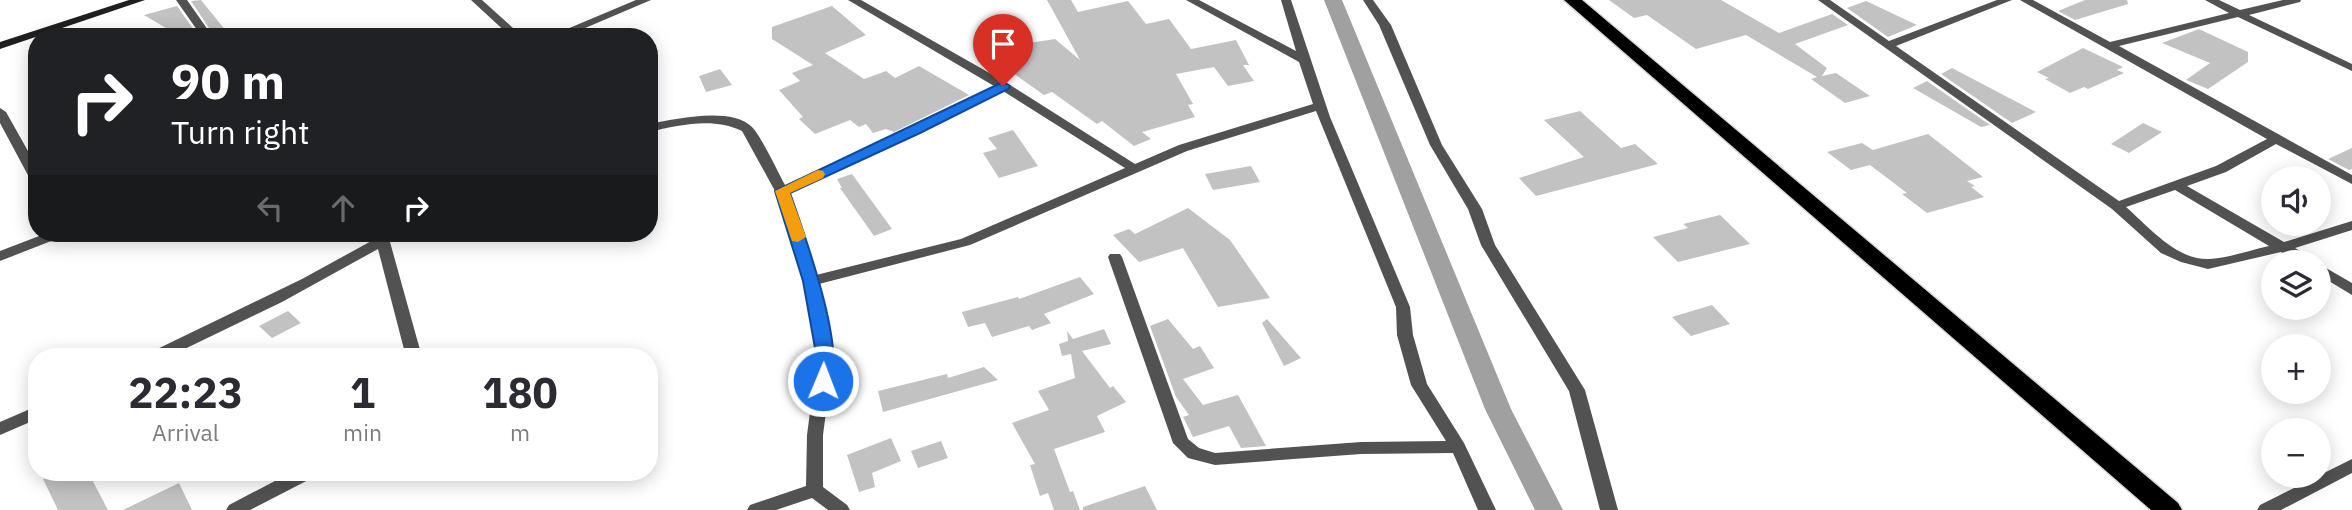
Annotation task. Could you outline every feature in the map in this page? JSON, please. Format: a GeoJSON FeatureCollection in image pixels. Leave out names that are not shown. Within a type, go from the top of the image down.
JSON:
{"type":"FeatureCollection","features":[{"type":"Feature","properties":{"kind":"highway"},"geometry":{"type":"LineString","coordinates":[[1572,0],[2169,510]]}},
{"type":"Feature","properties":{"kind":"main road"},"geometry":{"type":"LineString","coordinates":[[55,28],[140,0]]}},
{"type":"Feature","properties":{"kind":"main road"},"geometry":{"type":"LineString","coordinates":[[0,46],[28,37]]}},
{"type":"Feature","properties":{"kind":"street"},"geometry":{"type":"LineString","coordinates":[[181,0],[201,28]]}},
{"type":"Feature","properties":{"kind":"street"},"geometry":{"type":"LineString","coordinates":[[476,0],[508,28]]}},
{"type":"Feature","properties":{"kind":"street"},"geometry":{"type":"LineString","coordinates":[[576,28],[646,0]]}},
{"type":"Feature","properties":{"kind":"street"},"geometry":{"type":"LineString","coordinates":[[853,0],[1003,86],[1133,167]]}},
{"type":"Feature","properties":{"kind":"street"},"geometry":{"type":"LineString","coordinates":[[1191,0],[1301,59]]}},
{"type":"Feature","properties":{"kind":"street"},"geometry":{"type":"LineString","coordinates":[[1286,0],[1301,59],[1318,106],[1403,307],[1405,335],[1419,385],[1458,447],[1487,510]]}},
{"type":"Feature","properties":{"kind":"street"},"geometry":{"type":"LineString","coordinates":[[1368,0],[1385,25],[1436,145],[1475,209],[1488,245],[1577,390],[1609,510]]}},
{"type":"Feature","properties":{"kind":"street"},"geometry":{"type":"LineString","coordinates":[[1823,0],[2117,206],[2166,250],[2186,259],[2208,264],[2283,247],[2352,225]]}},
{"type":"Feature","properties":{"kind":"street"},"geometry":{"type":"LineString","coordinates":[[1889,45],[2007,0]]}},
{"type":"Feature","properties":{"kind":"street"},"geometry":{"type":"LineString","coordinates":[[2025,0],[2110,45],[2189,93],[2352,180]]}},
{"type":"Feature","properties":{"kind":"street"},"geometry":{"type":"LineString","coordinates":[[2210,0],[2352,68]]}},
{"type":"Feature","properties":{"kind":"street"},"geometry":{"type":"LineString","coordinates":[[2110,45],[2296,0]]}},
{"type":"Feature","properties":{"kind":"street"},"geometry":{"type":"LineString","coordinates":[[782,191],[1003,86]]}},
{"type":"Feature","properties":{"kind":"street"},"geometry":{"type":"LineString","coordinates":[[811,281],[974,238],[1133,167],[1183,148],[1318,106]]}},
{"type":"Feature","properties":{"kind":"street"},"geometry":{"type":"LineString","coordinates":[[0,112],[28,163]]}},
{"type":"Feature","properties":{"kind":"street"},"geometry":{"type":"LineString","coordinates":[[658,127],[721,120],[737,123],[747,129],[782,191],[811,281],[825,359],[815,435],[814,490]]}},
{"type":"Feature","properties":{"kind":"street"},"geometry":{"type":"LineString","coordinates":[[2117,206],[2221,169],[2275,140]]}},
{"type":"Feature","properties":{"kind":"street"},"geometry":{"type":"LineString","coordinates":[[2178,186],[2288,250]]}},
{"type":"Feature","properties":{"kind":"street"},"geometry":{"type":"LineString","coordinates":[[0,256],[36,242]]}},
{"type":"Feature","properties":{"kind":"street"},"geometry":{"type":"LineString","coordinates":[[173,348],[269,303],[381,242]]}},
{"type":"Feature","properties":{"kind":"street"},"geometry":{"type":"LineString","coordinates":[[391,242],[412,348]]}},
{"type":"Feature","properties":{"kind":"street"},"geometry":{"type":"LineString","coordinates":[[1115,257],[1181,443],[1194,453],[1215,459],[1360,448],[1458,447]]}},
{"type":"Feature","properties":{"kind":"street"},"geometry":{"type":"LineString","coordinates":[[2331,277],[2352,290]]}},
{"type":"Feature","properties":{"kind":"street"},"geometry":{"type":"LineString","coordinates":[[0,429],[28,416]]}},
{"type":"Feature","properties":{"kind":"street"},"geometry":{"type":"LineString","coordinates":[[2266,510],[2352,465]]}},
{"type":"Feature","properties":{"kind":"street"},"geometry":{"type":"LineString","coordinates":[[235,510],[291,481]]}},
{"type":"Feature","properties":{"kind":"street"},"geometry":{"type":"LineString","coordinates":[[756,510],[814,490]]}},
{"type":"Feature","properties":{"kind":"street"},"geometry":{"type":"LineString","coordinates":[[814,490],[841,510]]}},
{"type":"Feature","properties":{"kind":"building"},"geometry":{"type":"Polygon","coordinates":[[[201,0],[224,28],[209,28],[191,1],[201,0]]]}},
{"type":"Feature","properties":{"kind":"building"},"geometry":{"type":"Polygon","coordinates":[[[1047,0],[1071,0],[1078,12],[1128,1],[1146,24],[1169,19],[1191,49],[1236,40],[1249,65],[1243,65],[1254,81],[1228,86],[1214,67],[1176,74],[1193,104],[1188,105],[1195,117],[1142,132],[1151,139],[1134,146],[1102,121],[1097,124],[1052,92],[1044,95],[1013,73],[1003,47],[1055,39],[1080,60],[1047,0]]]}},
{"type":"Feature","properties":{"kind":"building"},"geometry":{"type":"Polygon","coordinates":[[[1609,0],[1721,0],[1779,33],[1832,14],[1848,25],[1795,44],[1827,68],[1822,76],[1836,73],[1870,96],[1845,103],[1811,79],[1817,77],[1746,35],[1696,49],[1647,15],[1634,18],[1609,0]]]}},
{"type":"Feature","properties":{"kind":"building"},"geometry":{"type":"Polygon","coordinates":[[[2085,0],[2127,0],[2128,4],[2075,20],[2058,11],[2085,0]]]}},
{"type":"Feature","properties":{"kind":"building"},"geometry":{"type":"Polygon","coordinates":[[[1866,1],[1917,25],[1888,37],[1847,8],[1866,1]]]}},
{"type":"Feature","properties":{"kind":"building"},"geometry":{"type":"Polygon","coordinates":[[[177,6],[193,28],[166,28],[144,15],[177,6]]]}},
{"type":"Feature","properties":{"kind":"building"},"geometry":{"type":"Polygon","coordinates":[[[832,6],[866,35],[825,53],[864,79],[886,71],[895,78],[919,66],[969,95],[894,132],[886,129],[873,133],[866,124],[859,127],[850,120],[815,134],[799,119],[803,117],[779,90],[800,81],[792,73],[813,65],[772,39],[772,27],[832,6]]]}},
{"type":"Feature","properties":{"kind":"building"},"geometry":{"type":"Polygon","coordinates":[[[2199,29],[2248,52],[2248,62],[2208,89],[2186,80],[2210,63],[2162,43],[2199,29]]]}},
{"type":"Feature","properties":{"kind":"building"},"geometry":{"type":"Polygon","coordinates":[[[2083,48],[2123,67],[2117,70],[2124,73],[2088,89],[2084,87],[2070,93],[2037,72],[2083,48]]]}},
{"type":"Feature","properties":{"kind":"building"},"geometry":{"type":"Polygon","coordinates":[[[1952,68],[2036,112],[2012,123],[1941,74],[1952,68]]]}},
{"type":"Feature","properties":{"kind":"building"},"geometry":{"type":"Polygon","coordinates":[[[720,69],[732,85],[706,92],[699,76],[720,69]]]}},
{"type":"Feature","properties":{"kind":"building"},"geometry":{"type":"Polygon","coordinates":[[[1927,81],[1990,125],[1981,127],[1913,88],[1927,81]]]}},
{"type":"Feature","properties":{"kind":"building"},"geometry":{"type":"Polygon","coordinates":[[[1580,111],[1621,148],[1635,144],[1658,164],[1536,196],[1519,178],[1584,157],[1544,120],[1580,111]]]}},
{"type":"Feature","properties":{"kind":"building"},"geometry":{"type":"Polygon","coordinates":[[[2143,123],[2162,132],[2129,153],[2111,144],[2143,123]]]}},
{"type":"Feature","properties":{"kind":"building"},"geometry":{"type":"Polygon","coordinates":[[[1013,130],[1038,166],[999,178],[983,153],[997,149],[988,138],[1013,130]]]}},
{"type":"Feature","properties":{"kind":"building"},"geometry":{"type":"Polygon","coordinates":[[[1928,134],[1983,177],[1967,181],[1984,197],[1927,213],[1902,194],[1907,193],[1870,165],[1851,170],[1827,152],[1862,143],[1873,150],[1928,134]]]}},
{"type":"Feature","properties":{"kind":"building"},"geometry":{"type":"Polygon","coordinates":[[[2352,148],[2352,169],[2328,159],[2352,148]]]}},
{"type":"Feature","properties":{"kind":"building"},"geometry":{"type":"Polygon","coordinates":[[[1251,166],[1260,182],[1213,190],[1205,174],[1251,166]]]}},
{"type":"Feature","properties":{"kind":"building"},"geometry":{"type":"Polygon","coordinates":[[[852,174],[892,229],[874,236],[840,188],[837,179],[852,174]]]}},
{"type":"Feature","properties":{"kind":"building"},"geometry":{"type":"Polygon","coordinates":[[[1188,208],[1230,240],[1270,298],[1218,307],[1183,248],[1139,262],[1113,235],[1129,229],[1135,234],[1188,208]]]}},
{"type":"Feature","properties":{"kind":"building"},"geometry":{"type":"Polygon","coordinates":[[[1720,215],[1750,244],[1678,262],[1653,237],[1688,228],[1683,224],[1720,215]]]}},
{"type":"Feature","properties":{"kind":"building"},"geometry":{"type":"Polygon","coordinates":[[[1080,277],[1094,294],[1044,314],[1051,323],[1032,330],[1029,326],[992,337],[985,323],[968,327],[962,312],[1018,297],[1019,299],[1080,277]]]}},
{"type":"Feature","properties":{"kind":"building"},"geometry":{"type":"Polygon","coordinates":[[[1712,305],[1730,324],[1691,336],[1672,317],[1712,305]]]}},
{"type":"Feature","properties":{"kind":"building"},"geometry":{"type":"Polygon","coordinates":[[[288,311],[301,323],[272,338],[259,326],[288,311]]]}},
{"type":"Feature","properties":{"kind":"building"},"geometry":{"type":"Polygon","coordinates":[[[1168,319],[1193,349],[1200,346],[1214,368],[1183,379],[1203,405],[1238,395],[1266,446],[1241,448],[1229,426],[1193,437],[1183,417],[1189,415],[1176,397],[1150,326],[1168,319]]]}},
{"type":"Feature","properties":{"kind":"building"},"geometry":{"type":"Polygon","coordinates":[[[1267,319],[1301,358],[1284,366],[1262,323],[1267,319]]]}},
{"type":"Feature","properties":{"kind":"building"},"geometry":{"type":"Polygon","coordinates":[[[1104,329],[1111,344],[1082,351],[1110,388],[1113,386],[1126,402],[1097,416],[1105,432],[1054,449],[1070,492],[1073,491],[1080,510],[1054,510],[1048,493],[1040,496],[1030,465],[1035,464],[1012,423],[1049,410],[1038,391],[1075,378],[1071,354],[1062,356],[1059,344],[1068,341],[1067,331],[1073,339],[1104,329]]]}},
{"type":"Feature","properties":{"kind":"building"},"geometry":{"type":"Polygon","coordinates":[[[984,367],[998,380],[883,412],[878,391],[947,374],[948,378],[984,367]]]}},
{"type":"Feature","properties":{"kind":"building"},"geometry":{"type":"Polygon","coordinates":[[[891,438],[901,461],[872,473],[875,487],[859,492],[847,455],[891,438]]]}},
{"type":"Feature","properties":{"kind":"building"},"geometry":{"type":"Polygon","coordinates":[[[941,441],[948,458],[918,468],[911,451],[941,441]]]}},
{"type":"Feature","properties":{"kind":"building"},"geometry":{"type":"Polygon","coordinates":[[[44,481],[93,481],[108,510],[58,510],[44,481]]]}},
{"type":"Feature","properties":{"kind":"building"},"geometry":{"type":"Polygon","coordinates":[[[179,483],[192,510],[123,510],[179,483]]]}},
{"type":"Feature","properties":{"kind":"building"},"geometry":{"type":"Polygon","coordinates":[[[1145,486],[1157,510],[1083,510],[1083,507],[1145,486]]]}},
{"type":"Feature","properties":{"kind":"waterway"},"geometry":{"type":"LineString","coordinates":[[1333,0],[1498,409],[1549,510]]}},
{"type":"Feature","properties":{"kind":"slow traffic"},"geometry":{"type":"LineString","coordinates":[[798,237],[782,191],[818,174]]}},
{"type":"Feature","properties":{"kind":"route"},"geometry":{"type":"LineString","coordinates":[[823,381],[825,359],[811,281],[782,191],[1003,86]]}}]}
